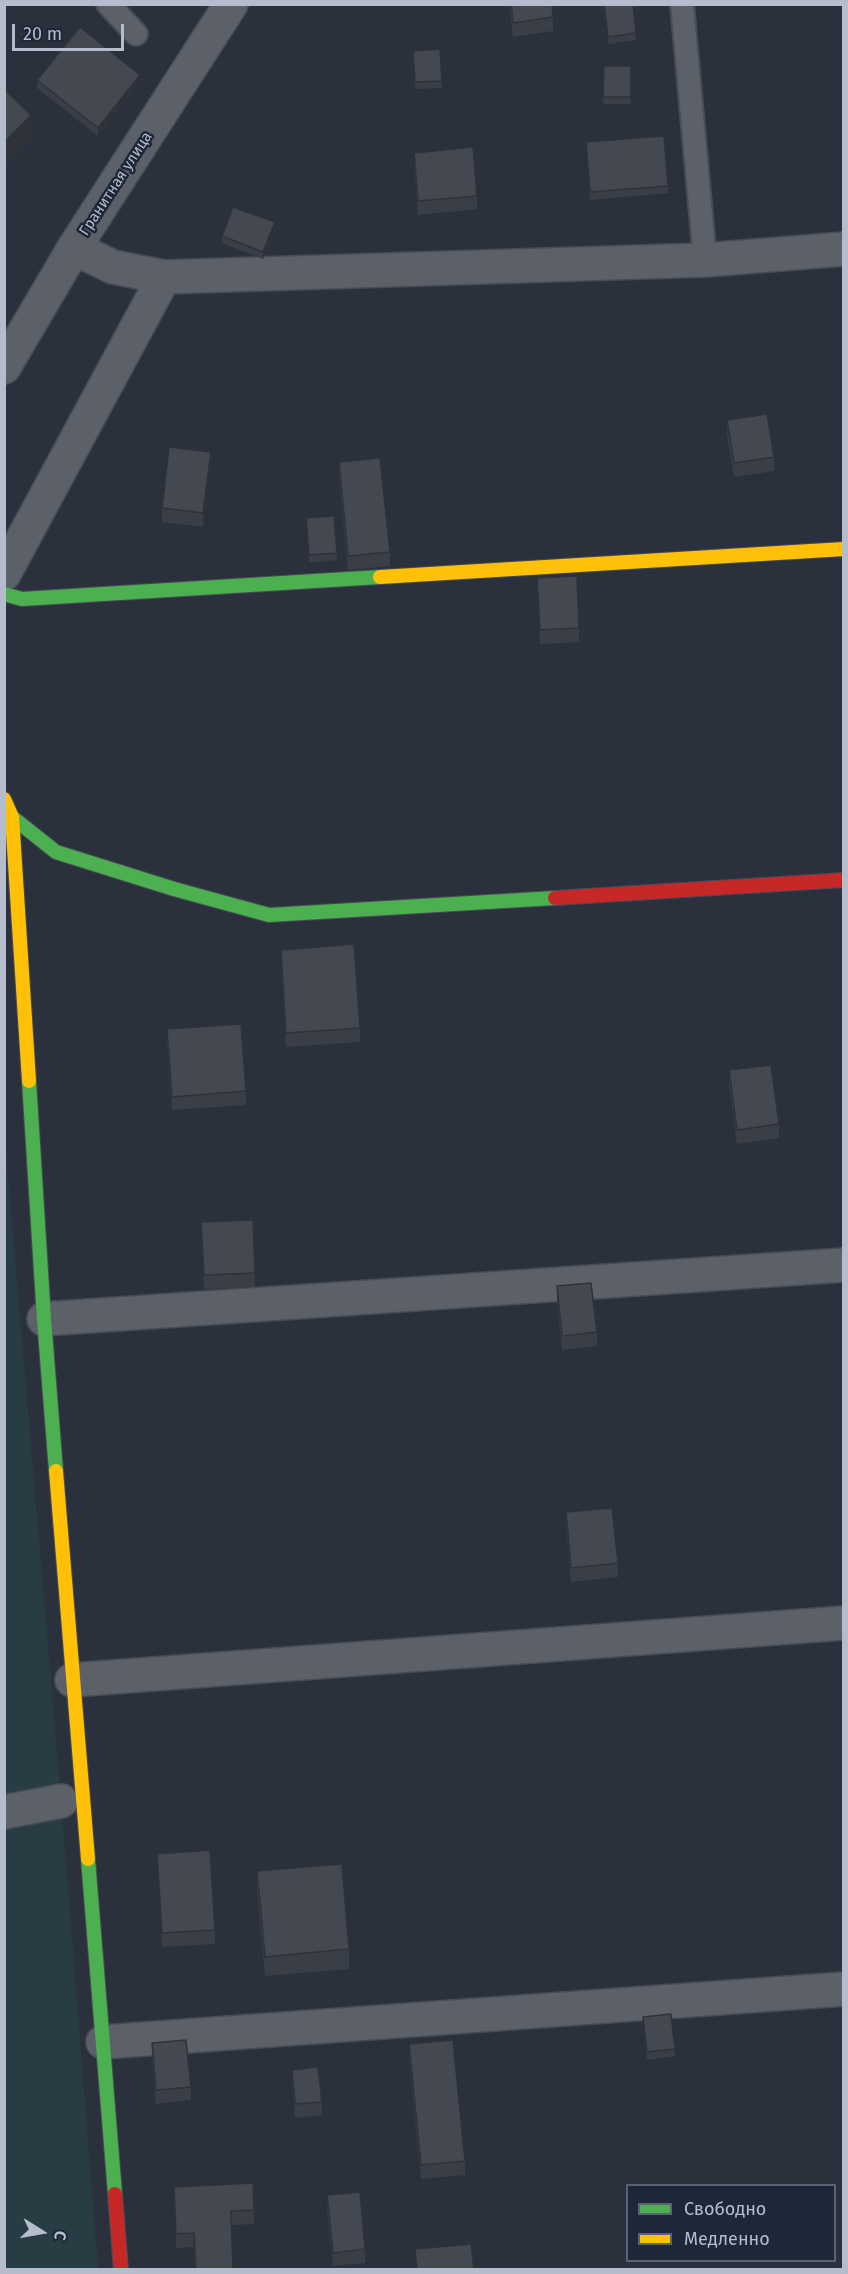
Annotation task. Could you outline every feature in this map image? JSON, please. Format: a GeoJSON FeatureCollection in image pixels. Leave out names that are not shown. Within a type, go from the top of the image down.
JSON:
{"type":"FeatureCollection","features":[{"type":"Feature","properties":{"kind":"street","name":"Гранитная улица"},"geometry":{"type":"LineString","coordinates":[[4,367],[74,248],[231,4]]}},
{"type":"Feature","properties":{"kind":"street"},"geometry":{"type":"LineString","coordinates":[[74,248],[113,267],[164,277],[705,260],[843,249]]}},
{"type":"Feature","properties":{"kind":"street"},"geometry":{"type":"LineString","coordinates":[[4,574],[164,277]]}},
{"type":"Feature","properties":{"kind":"street"},"geometry":{"type":"LineString","coordinates":[[4,594],[22,599],[843,549]]}},
{"type":"Feature","properties":{"kind":"street"},"geometry":{"type":"LineString","coordinates":[[4,799],[12,817],[44,1319],[121,2270]]}},
{"type":"Feature","properties":{"kind":"street"},"geometry":{"type":"LineString","coordinates":[[12,817],[56,852],[174,889],[269,915],[843,880]]}},
{"type":"Feature","properties":{"kind":"street"},"geometry":{"type":"LineString","coordinates":[[44,1319],[843,1265]]}},
{"type":"Feature","properties":{"kind":"street"},"geometry":{"type":"LineString","coordinates":[[72,1680],[843,1623]]}},
{"type":"Feature","properties":{"kind":"street"},"geometry":{"type":"LineString","coordinates":[[4,1812],[61,1801]]}},
{"type":"Feature","properties":{"kind":"street"},"geometry":{"type":"LineString","coordinates":[[103,2042],[843,1989]]}},
{"type":"Feature","properties":{"kind":"lane"},"geometry":{"type":"LineString","coordinates":[[108,4],[136,34]]}},
{"type":"Feature","properties":{"kind":"lane"},"geometry":{"type":"LineString","coordinates":[[682,4],[705,260]]}},
{"type":"Feature","properties":{"kind":"green space"},"geometry":{"type":"Polygon","coordinates":[[[4,1129],[61,1801],[98,2269],[5,2269],[4,1129]]]}},
{"type":"Feature","properties":{"kind":"building"},"geometry":{"type":"Polygon","coordinates":[[[511,4],[552,4],[553,17],[513,23],[511,4]]]}},
{"type":"Feature","properties":{"kind":"building"},"geometry":{"type":"Polygon","coordinates":[[[604,4],[633,4],[636,33],[608,37],[604,4]]]}},
{"type":"Feature","properties":{"kind":"building"},"geometry":{"type":"Polygon","coordinates":[[[80,27],[140,75],[98,128],[37,80],[80,27]]]}},
{"type":"Feature","properties":{"kind":"building"},"geometry":{"type":"Polygon","coordinates":[[[440,49],[442,81],[415,82],[413,51],[440,49]]]}},
{"type":"Feature","properties":{"kind":"building"},"geometry":{"type":"Polygon","coordinates":[[[604,66],[631,66],[631,97],[603,97],[604,66]]]}},
{"type":"Feature","properties":{"kind":"building"},"geometry":{"type":"Polygon","coordinates":[[[4,89],[31,115],[4,143],[4,89]]]}},
{"type":"Feature","properties":{"kind":"building"},"geometry":{"type":"Polygon","coordinates":[[[664,136],[668,186],[590,192],[586,142],[664,136]]]}},
{"type":"Feature","properties":{"kind":"building"},"geometry":{"type":"Polygon","coordinates":[[[473,147],[477,196],[418,201],[414,153],[473,147]]]}},
{"type":"Feature","properties":{"kind":"building"},"geometry":{"type":"Polygon","coordinates":[[[233,207],[275,222],[263,252],[222,236],[233,207]]]}},
{"type":"Feature","properties":{"kind":"building"},"geometry":{"type":"Polygon","coordinates":[[[767,414],[774,457],[734,463],[727,420],[767,414]]]}},
{"type":"Feature","properties":{"kind":"building"},"geometry":{"type":"Polygon","coordinates":[[[169,447],[211,452],[203,513],[162,508],[169,447]]]}},
{"type":"Feature","properties":{"kind":"building"},"geometry":{"type":"Polygon","coordinates":[[[380,458],[390,552],[348,556],[339,462],[380,458]]]}},
{"type":"Feature","properties":{"kind":"building"},"geometry":{"type":"Polygon","coordinates":[[[334,516],[337,553],[309,555],[306,518],[334,516]]]}},
{"type":"Feature","properties":{"kind":"building"},"geometry":{"type":"Polygon","coordinates":[[[577,576],[579,628],[540,630],[537,578],[577,576]]]}},
{"type":"Feature","properties":{"kind":"building"},"geometry":{"type":"Polygon","coordinates":[[[354,944],[360,1028],[286,1033],[281,950],[354,944]]]}},
{"type":"Feature","properties":{"kind":"building"},"geometry":{"type":"Polygon","coordinates":[[[241,1024],[246,1091],[172,1097],[167,1029],[241,1024]]]}},
{"type":"Feature","properties":{"kind":"building"},"geometry":{"type":"Polygon","coordinates":[[[771,1065],[779,1124],[737,1130],[729,1070],[771,1065]]]}},
{"type":"Feature","properties":{"kind":"building"},"geometry":{"type":"Polygon","coordinates":[[[253,1220],[255,1273],[204,1275],[201,1222],[253,1220]]]}},
{"type":"Feature","properties":{"kind":"building"},"geometry":{"type":"Polygon","coordinates":[[[591,1283],[597,1332],[562,1336],[557,1286],[591,1283]]]}},
{"type":"Feature","properties":{"kind":"building"},"geometry":{"type":"Polygon","coordinates":[[[612,1508],[618,1563],[571,1568],[566,1512],[612,1508]]]}},
{"type":"Feature","properties":{"kind":"building"},"geometry":{"type":"Polygon","coordinates":[[[210,1850],[215,1930],[162,1933],[157,1854],[210,1850]]]}},
{"type":"Feature","properties":{"kind":"building"},"geometry":{"type":"Polygon","coordinates":[[[342,1864],[349,1949],[265,1957],[257,1871],[342,1864]]]}},
{"type":"Feature","properties":{"kind":"building"},"geometry":{"type":"Polygon","coordinates":[[[671,2014],[675,2049],[647,2052],[643,2017],[671,2014]]]}},
{"type":"Feature","properties":{"kind":"building"},"geometry":{"type":"Polygon","coordinates":[[[186,2040],[191,2087],[156,2090],[152,2043],[186,2040]]]}},
{"type":"Feature","properties":{"kind":"building"},"geometry":{"type":"Polygon","coordinates":[[[453,2040],[465,2161],[421,2165],[409,2044],[453,2040]]]}},
{"type":"Feature","properties":{"kind":"building"},"geometry":{"type":"Polygon","coordinates":[[[318,2067],[322,2102],[295,2104],[292,2070],[318,2067]]]}},
{"type":"Feature","properties":{"kind":"building"},"geometry":{"type":"Polygon","coordinates":[[[253,2183],[254,2210],[231,2211],[233,2270],[196,2270],[194,2233],[176,2234],[174,2187],[253,2183]]]}},
{"type":"Feature","properties":{"kind":"building"},"geometry":{"type":"Polygon","coordinates":[[[360,2192],[365,2249],[333,2253],[327,2195],[360,2192]]]}},
{"type":"Feature","properties":{"kind":"building"},"geometry":{"type":"Polygon","coordinates":[[[471,2244],[474,2270],[417,2270],[415,2249],[471,2244]]]}},
{"type":"Feature","properties":{"kind":"traffic: fast"},"geometry":{"type":"LineString","coordinates":[[4,594],[22,599],[380,577]]}},
{"type":"Feature","properties":{"kind":"traffic: fast"},"geometry":{"type":"LineString","coordinates":[[12,817],[56,852],[174,889],[269,915],[555,898]]}},
{"type":"Feature","properties":{"kind":"traffic: fast"},"geometry":{"type":"LineString","coordinates":[[29,1081],[56,1471]]}},
{"type":"Feature","properties":{"kind":"traffic: fast"},"geometry":{"type":"LineString","coordinates":[[88,1859],[115,2194]]}},
{"type":"Feature","properties":{"kind":"traffic: slow"},"geometry":{"type":"LineString","coordinates":[[380,577],[844,549]]}},
{"type":"Feature","properties":{"kind":"traffic: slow"},"geometry":{"type":"LineString","coordinates":[[4,799],[12,817],[29,1081]]}},
{"type":"Feature","properties":{"kind":"traffic: slow"},"geometry":{"type":"LineString","coordinates":[[56,1471],[88,1859]]}},
{"type":"Feature","properties":{"kind":"traffic: jam"},"geometry":{"type":"LineString","coordinates":[[555,898],[844,880]]}},
{"type":"Feature","properties":{"kind":"traffic: jam"},"geometry":{"type":"LineString","coordinates":[[115,2194],[121,2270]]}}]}
